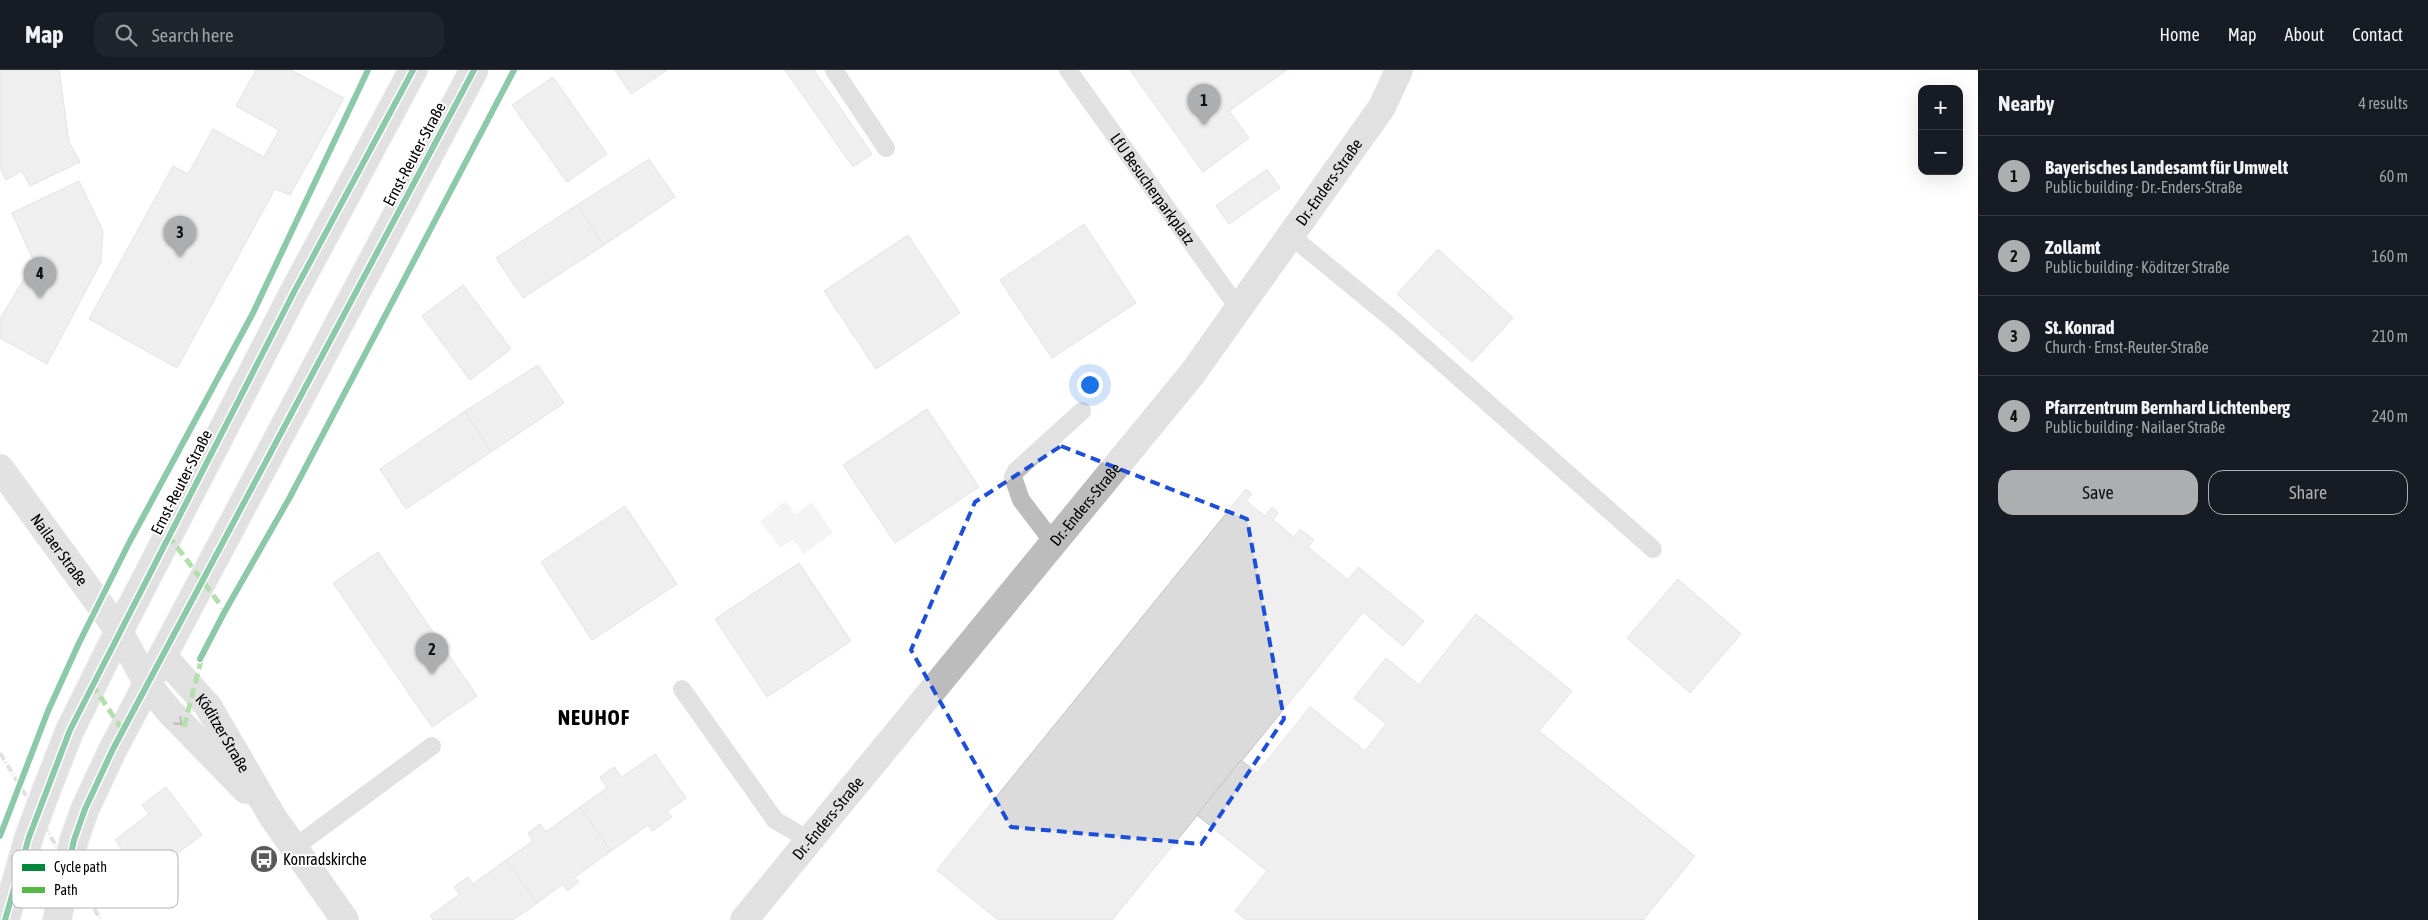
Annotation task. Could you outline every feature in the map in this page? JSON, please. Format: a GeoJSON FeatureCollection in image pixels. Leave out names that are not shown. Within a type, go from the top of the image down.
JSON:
{"type":"FeatureCollection","features":[{"type":"Feature","properties":{"kind":"main road","name":"Ernst-Reuter-Straße"},"geometry":{"type":"LineString","coordinates":[[23,850],[70,730],[119,631],[290,301],[413,70]]}},
{"type":"Feature","properties":{"kind":"main road","name":"Ernst-Reuter-Straße"},"geometry":{"type":"LineString","coordinates":[[72,850],[85,809],[148,685],[474,70]]}},
{"type":"Feature","properties":{"kind":"main road","name":"Dr.-Enders-Straße"},"geometry":{"type":"LineString","coordinates":[[744,920],[1192,374],[1382,107],[1399,70]]}},
{"type":"Feature","properties":{"kind":"main road","name":"Köditzer Straße"},"geometry":{"type":"LineString","coordinates":[[163,656],[208,706],[272,816],[346,920]]}},
{"type":"Feature","properties":{"kind":"main road","name":"Köditzer Straße"},"geometry":{"type":"LineString","coordinates":[[148,685],[174,717],[272,816]]}},
{"type":"Feature","properties":{"kind":"main road","name":"Ernst-Reuter-Straße"},"geometry":{"type":"LineString","coordinates":[[5,920],[7,883]]}},
{"type":"Feature","properties":{"kind":"street","name":"Nailaer Straße"},"geometry":{"type":"LineString","coordinates":[[0,468],[119,631],[148,685]]}},
{"type":"Feature","properties":{"kind":"street"},"geometry":{"type":"LineString","coordinates":[[119,631],[163,656]]}},
{"type":"Feature","properties":{"kind":"lane"},"geometry":{"type":"LineString","coordinates":[[834,70],[886,148]]}},
{"type":"Feature","properties":{"kind":"lane","name":"LfU Besucherparkplatz"},"geometry":{"type":"LineString","coordinates":[[1068,70],[1238,309]]}},
{"type":"Feature","properties":{"kind":"lane"},"geometry":{"type":"LineString","coordinates":[[1290,236],[1403,329],[1652,549]]}},
{"type":"Feature","properties":{"kind":"lane"},"geometry":{"type":"LineString","coordinates":[[1053,542],[1021,500],[1013,477],[1016,471],[1082,410]]}},
{"type":"Feature","properties":{"kind":"lane"},"geometry":{"type":"LineString","coordinates":[[682,689],[775,820],[809,840]]}},
{"type":"Feature","properties":{"kind":"lane"},"geometry":{"type":"LineString","coordinates":[[295,847],[432,746]]}},
{"type":"Feature","properties":{"kind":"highlighted area"},"geometry":{"type":"Polygon","coordinates":[[[1061,446],[1247,519],[1284,719],[1201,844],[1011,827],[911,650],[975,502],[1061,446]]]}},
{"type":"Feature","properties":{"kind":"shaded area"},"geometry":{"type":"Polygon","coordinates":[[[785,501],[796,514],[812,502],[833,533],[804,554],[793,540],[780,548],[760,521],[785,501]]]}},
{"type":"Feature","properties":{"kind":"building"},"geometry":{"type":"Polygon","coordinates":[[[0,70],[59,70],[69,142],[80,162],[30,186],[22,171],[6,180],[0,168],[0,70]]]}},
{"type":"Feature","properties":{"kind":"building"},"geometry":{"type":"Polygon","coordinates":[[[256,70],[291,70],[344,98],[290,195],[275,189],[177,368],[89,319],[173,166],[188,174],[213,129],[264,157],[279,130],[236,106],[256,70]]]}},
{"type":"Feature","properties":{"kind":"building"},"geometry":{"type":"Polygon","coordinates":[[[615,70],[667,70],[631,94],[615,70]]]}},
{"type":"Feature","properties":{"kind":"building"},"geometry":{"type":"Polygon","coordinates":[[[785,70],[814,70],[872,154],[853,167],[785,70]]]}},
{"type":"Feature","properties":{"kind":"building"},"geometry":{"type":"Polygon","coordinates":[[[1130,70],[1287,70],[1229,111],[1249,138],[1203,172],[1130,70]]]}},
{"type":"Feature","properties":{"kind":"building"},"geometry":{"type":"Polygon","coordinates":[[[553,77],[607,154],[567,182],[512,105],[553,77]]]}},
{"type":"Feature","properties":{"kind":"building"},"geometry":{"type":"Polygon","coordinates":[[[649,159],[675,197],[604,245],[577,205],[649,159]]]}},
{"type":"Feature","properties":{"kind":"building"},"geometry":{"type":"Polygon","coordinates":[[[1267,169],[1280,188],[1229,224],[1216,206],[1267,169]]]}},
{"type":"Feature","properties":{"kind":"building"},"geometry":{"type":"Polygon","coordinates":[[[79,181],[103,231],[101,262],[47,364],[0,338],[0,319],[34,262],[12,213],[79,181]]]}},
{"type":"Feature","properties":{"kind":"building"},"geometry":{"type":"Polygon","coordinates":[[[577,205],[604,245],[523,298],[496,258],[577,205]]]}},
{"type":"Feature","properties":{"kind":"building"},"geometry":{"type":"Polygon","coordinates":[[[1084,224],[1136,303],[1052,358],[1000,280],[1084,224]]]}},
{"type":"Feature","properties":{"kind":"building"},"geometry":{"type":"Polygon","coordinates":[[[908,235],[960,313],[876,369],[824,291],[908,235]]]}},
{"type":"Feature","properties":{"kind":"building"},"geometry":{"type":"Polygon","coordinates":[[[1438,249],[1513,318],[1472,362],[1397,294],[1438,249]]]}},
{"type":"Feature","properties":{"kind":"building"},"geometry":{"type":"Polygon","coordinates":[[[463,285],[511,349],[470,380],[422,316],[463,285]]]}},
{"type":"Feature","properties":{"kind":"building"},"geometry":{"type":"Polygon","coordinates":[[[538,365],[564,403],[491,452],[465,411],[538,365]]]}},
{"type":"Feature","properties":{"kind":"building"},"geometry":{"type":"Polygon","coordinates":[[[927,409],[979,487],[895,543],[843,465],[927,409]]]}},
{"type":"Feature","properties":{"kind":"building"},"geometry":{"type":"Polygon","coordinates":[[[465,411],[491,452],[406,509],[380,469],[465,411]]]}},
{"type":"Feature","properties":{"kind":"building"},"geometry":{"type":"Polygon","coordinates":[[[1246,489],[1252,494],[1246,501],[1265,516],[1272,507],[1278,513],[1273,520],[1294,537],[1300,529],[1314,540],[1308,547],[1348,580],[1358,567],[1424,621],[1403,646],[1363,612],[1112,920],[998,920],[937,870],[1246,489]]]}},
{"type":"Feature","properties":{"kind":"building"},"geometry":{"type":"Polygon","coordinates":[[[625,506],[677,584],[592,640],[541,562],[625,506]]]}},
{"type":"Feature","properties":{"kind":"building"},"geometry":{"type":"Polygon","coordinates":[[[378,552],[477,696],[432,727],[333,583],[378,552]]]}},
{"type":"Feature","properties":{"kind":"building"},"geometry":{"type":"Polygon","coordinates":[[[799,563],[851,641],[767,697],[715,619],[799,563]]]}},
{"type":"Feature","properties":{"kind":"building"},"geometry":{"type":"Polygon","coordinates":[[[1678,579],[1741,634],[1690,693],[1627,638],[1678,579]]]}},
{"type":"Feature","properties":{"kind":"building"},"geometry":{"type":"Polygon","coordinates":[[[1476,614],[1572,691],[1539,731],[1695,856],[1643,920],[1246,920],[1235,911],[1267,871],[1197,815],[1241,760],[1257,773],[1310,707],[1365,751],[1386,724],[1354,698],[1386,658],[1419,685],[1476,614]]]}},
{"type":"Feature","properties":{"kind":"building"},"geometry":{"type":"Polygon","coordinates":[[[655,754],[686,798],[667,811],[672,817],[652,831],[648,825],[611,851],[580,807],[607,788],[600,777],[614,767],[622,777],[655,754]]]}},
{"type":"Feature","properties":{"kind":"building"},"geometry":{"type":"Polygon","coordinates":[[[166,787],[202,835],[178,853],[178,850],[122,850],[115,840],[149,814],[142,805],[166,787]]]}},
{"type":"Feature","properties":{"kind":"building"},"geometry":{"type":"Polygon","coordinates":[[[580,807],[611,851],[575,877],[579,882],[567,891],[563,884],[537,903],[506,860],[533,841],[528,833],[540,824],[546,832],[580,807]]]}},
{"type":"Feature","properties":{"kind":"building"},"geometry":{"type":"Polygon","coordinates":[[[506,860],[537,903],[513,920],[433,920],[430,916],[460,894],[454,887],[468,877],[473,884],[506,860]]]}},
{"type":"Feature","properties":{"kind":"railway"},"geometry":{"type":"LineString","coordinates":[[0,753],[59,850]]}},
{"type":"Feature","properties":{"kind":"railway"},"geometry":{"type":"LineString","coordinates":[[94,908],[101,920]]}},
{"type":"Feature","properties":{"kind":"marked path"},"geometry":{"type":"LineString","coordinates":[[168,535],[225,611]]}},
{"type":"Feature","properties":{"kind":"marked path"},"geometry":{"type":"LineString","coordinates":[[184,727],[202,657]]}},
{"type":"Feature","properties":{"kind":"marked path"},"geometry":{"type":"LineString","coordinates":[[92,684],[123,731]]}},
{"type":"Feature","properties":{"kind":"cycle path"},"geometry":{"type":"LineString","coordinates":[[0,836],[48,711],[79,643],[129,543],[253,313],[368,70]]}},
{"type":"Feature","properties":{"kind":"cycle path"},"geometry":{"type":"LineString","coordinates":[[25,850],[70,730],[294,292],[413,70]]}},
{"type":"Feature","properties":{"kind":"cycle path"},"geometry":{"type":"LineString","coordinates":[[72,850],[85,809],[113,749],[474,70]]}},
{"type":"Feature","properties":{"kind":"cycle path"},"geometry":{"type":"LineString","coordinates":[[200,659],[290,497],[514,70]]}},
{"type":"Feature","properties":{"kind":"cycle path"},"geometry":{"type":"LineString","coordinates":[[5,920],[12,896]]}},
{"type":"Feature","properties":{"kind":"place","name":"Bayerisches Landesamt für Umwelt"},"geometry":{"type":"Point","coordinates":[1204,125]}},
{"type":"Feature","properties":{"kind":"place","name":"St. Konrad"},"geometry":{"type":"Point","coordinates":[180,257]}},
{"type":"Feature","properties":{"kind":"place","name":"Pfarrzentrum Bernhard Lichtenberg"},"geometry":{"type":"Point","coordinates":[40,298]}},
{"type":"Feature","properties":{"kind":"place","name":"Zollamt"},"geometry":{"type":"Point","coordinates":[432,674]}},
{"type":"Feature","properties":{"kind":"place","name":"Konradskirche"},"geometry":{"type":"Point","coordinates":[264,859]}},
{"type":"Feature","properties":{"kind":"district","name":"NEUHOF"},"geometry":{"type":"Point","coordinates":[594,717]}}]}
